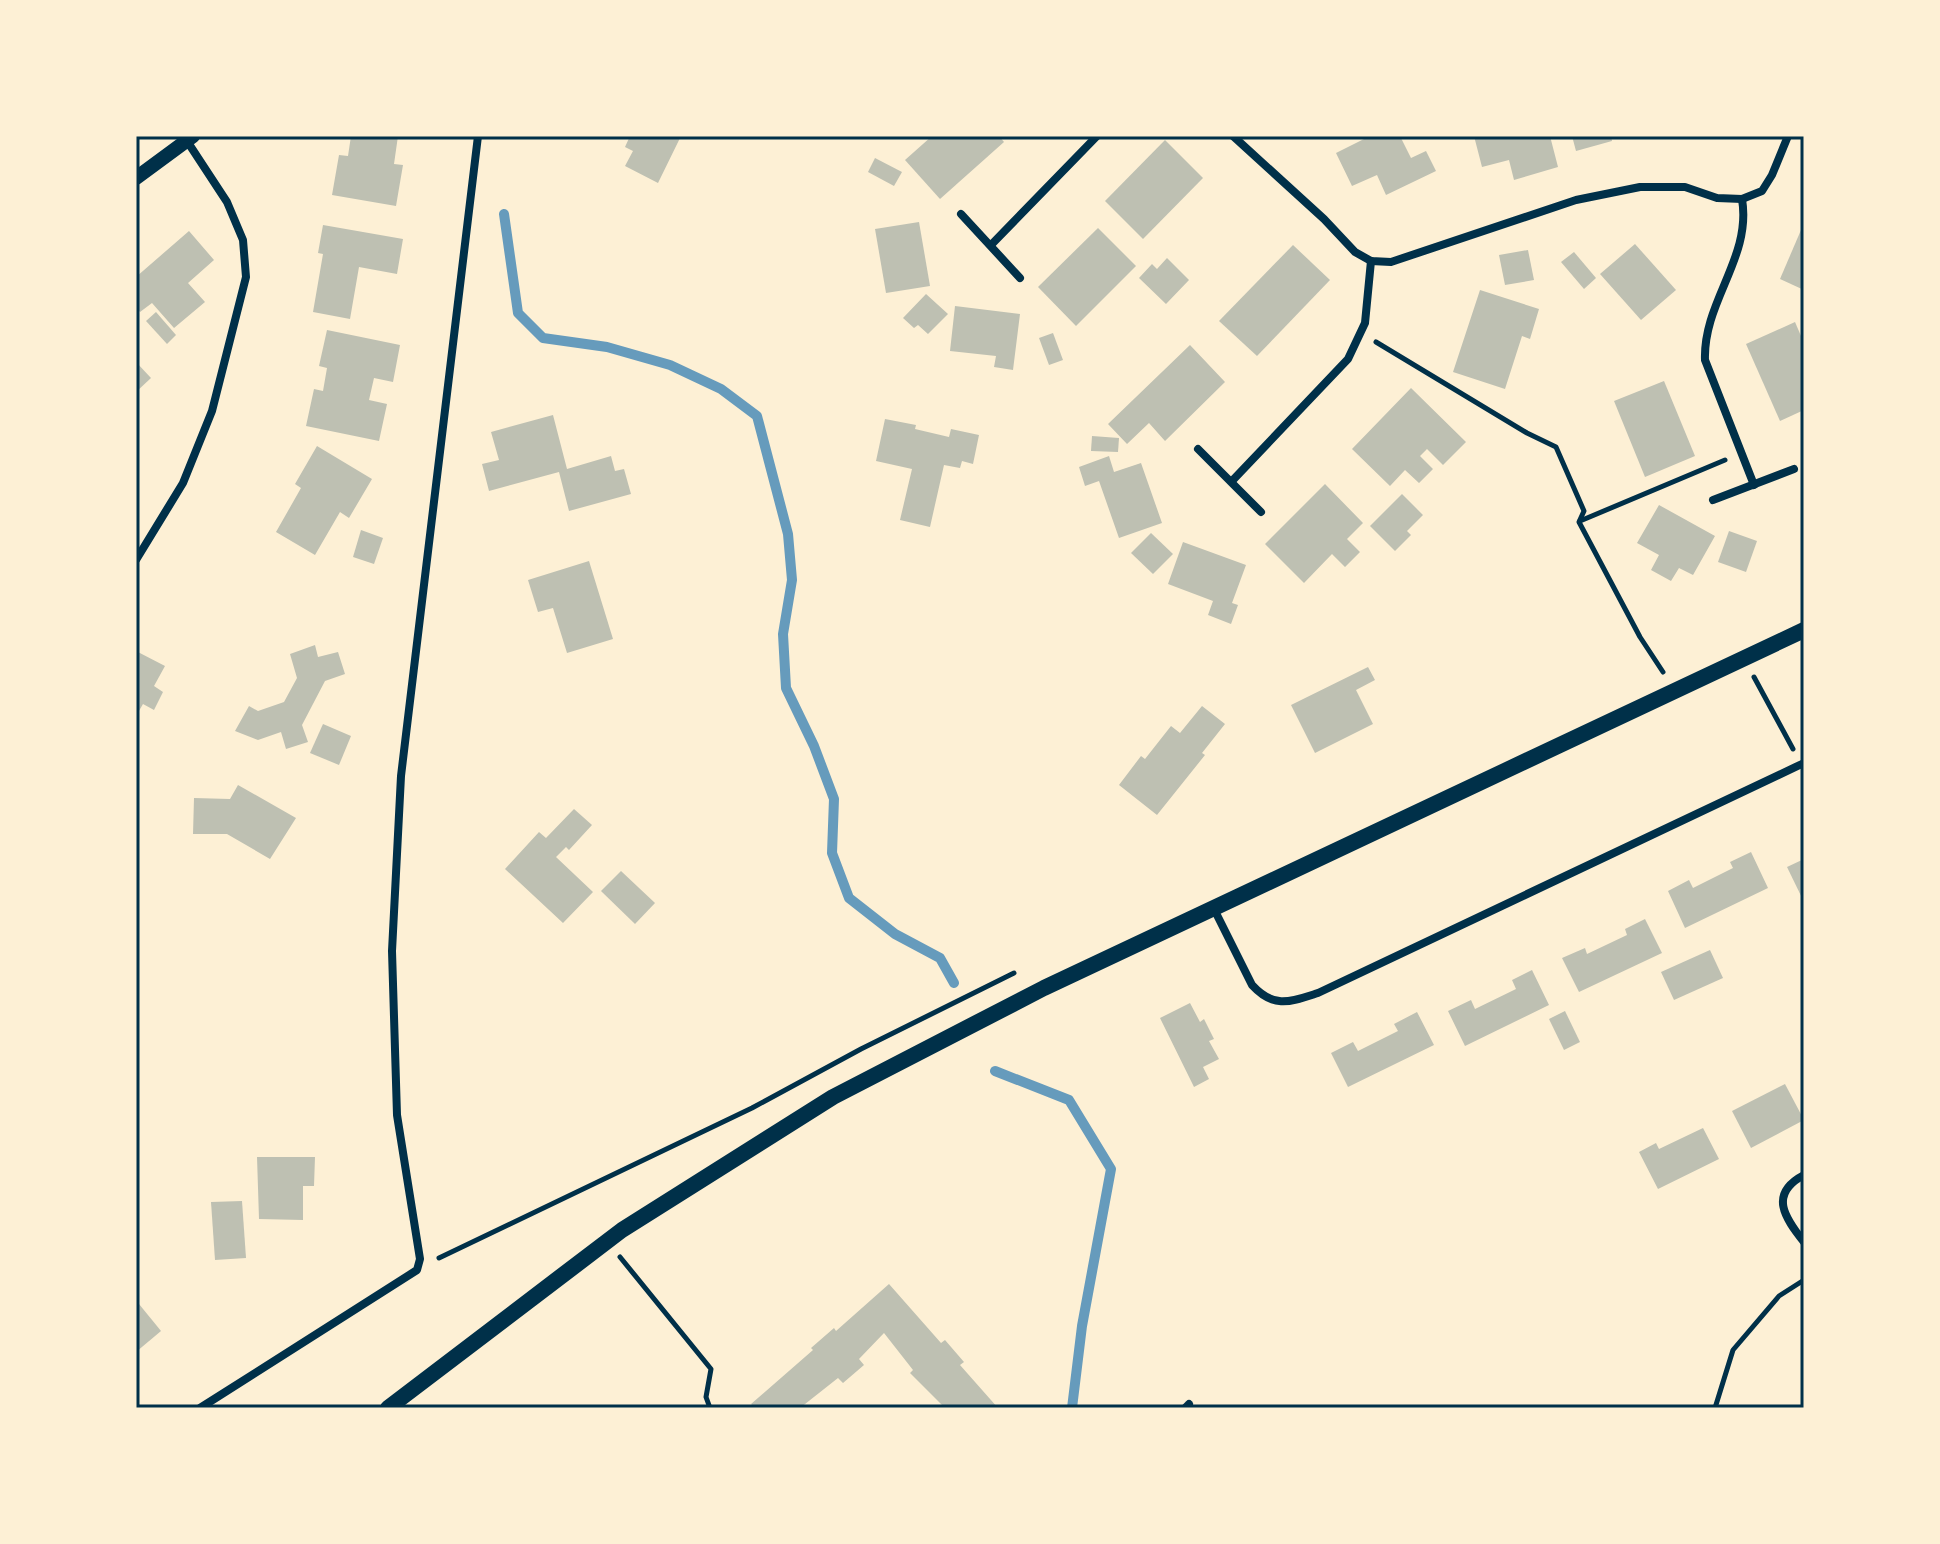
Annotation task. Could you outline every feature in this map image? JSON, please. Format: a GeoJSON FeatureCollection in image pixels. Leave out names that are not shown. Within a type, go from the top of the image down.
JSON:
{"type":"FeatureCollection","features":[{"type":"Feature","properties":{"kind":"main road"},"geometry":{"type":"LineString","coordinates":[[388,1408],[607,1241],[833,1097],[1044,988],[1804,630]]}},
{"type":"Feature","properties":{"kind":"street"},"geometry":{"type":"LineString","coordinates":[[200,1408],[417,1270],[420,1259],[397,1115],[392,951],[401,776],[478,136]]}},
{"type":"Feature","properties":{"kind":"street"},"geometry":{"type":"LineString","coordinates":[[991,245],[1097,136]]}},
{"type":"Feature","properties":{"kind":"street"},"geometry":{"type":"LineString","coordinates":[[1233,136],[1324,219],[1355,252],[1371,261],[1391,262],[1576,200],[1640,187],[1685,187],[1717,198],[1742,199],[1762,191],[1788,136]]}},
{"type":"Feature","properties":{"kind":"street"},"geometry":{"type":"LineString","coordinates":[[136,178],[190,138],[227,202],[243,240],[246,277],[212,411],[183,483],[136,560]]}},
{"type":"Feature","properties":{"kind":"street"},"geometry":{"type":"LineString","coordinates":[[1742,199],[1745,218],[1743,239],[1709,320],[1705,360],[1754,485]]}},
{"type":"Feature","properties":{"kind":"street"},"geometry":{"type":"LineString","coordinates":[[961,214],[1020,278]]}},
{"type":"Feature","properties":{"kind":"street"},"geometry":{"type":"LineString","coordinates":[[1232,481],[1348,359],[1365,323],[1371,261]]}},
{"type":"Feature","properties":{"kind":"street"},"geometry":{"type":"LineString","coordinates":[[1198,449],[1261,512]]}},
{"type":"Feature","properties":{"kind":"street"},"geometry":{"type":"LineString","coordinates":[[1713,500],[1794,469]]}},
{"type":"Feature","properties":{"kind":"street"},"geometry":{"type":"LineString","coordinates":[[1214,909],[1252,985],[1261,995],[1274,1002],[1292,1001],[1318,993],[1803,764]]}},
{"type":"Feature","properties":{"kind":"street"},"geometry":{"type":"LineString","coordinates":[[1804,1175],[1785,1192],[1782,1207],[1787,1220],[1804,1242]]}},
{"type":"Feature","properties":{"kind":"path"},"geometry":{"type":"LineString","coordinates":[[1359,336],[1379,343],[1527,433],[1556,447],[1584,511],[1579,522]]}},
{"type":"Feature","properties":{"kind":"path"},"geometry":{"type":"LineString","coordinates":[[1579,522],[1742,453]]}},
{"type":"Feature","properties":{"kind":"path"},"geometry":{"type":"LineString","coordinates":[[1579,522],[1640,637],[1673,690]]}},
{"type":"Feature","properties":{"kind":"path"},"geometry":{"type":"LineString","coordinates":[[1766,699],[1803,764]]}},
{"type":"Feature","properties":{"kind":"path"},"geometry":{"type":"LineString","coordinates":[[417,1270],[752,1108],[1017,971]]}},
{"type":"Feature","properties":{"kind":"path"},"geometry":{"type":"LineString","coordinates":[[607,1241],[711,1369],[706,1397],[710,1408]]}},
{"type":"Feature","properties":{"kind":"path"},"geometry":{"type":"LineString","coordinates":[[1715,1408],[1733,1350],[1779,1296],[1804,1280]]}},
{"type":"Feature","properties":{"kind":"building"},"geometry":{"type":"Polygon","coordinates":[[[351,136],[398,136],[394,164],[403,165],[396,206],[332,195],[339,155],[348,156],[351,136]]]}},
{"type":"Feature","properties":{"kind":"building"},"geometry":{"type":"Polygon","coordinates":[[[630,136],[681,136],[658,183],[625,166],[633,151],[625,147],[630,136]]]}},
{"type":"Feature","properties":{"kind":"building"},"geometry":{"type":"Polygon","coordinates":[[[932,136],[999,136],[1004,142],[940,199],[905,160],[932,136]]]}},
{"type":"Feature","properties":{"kind":"building"},"geometry":{"type":"Polygon","coordinates":[[[1370,136],[1400,136],[1411,158],[1426,151],[1436,171],[1386,195],[1377,175],[1352,186],[1336,153],[1370,136]]]}},
{"type":"Feature","properties":{"kind":"building"},"geometry":{"type":"Polygon","coordinates":[[[1474,136],[1550,136],[1558,167],[1514,180],[1509,160],[1482,167],[1474,136]]]}},
{"type":"Feature","properties":{"kind":"building"},"geometry":{"type":"Polygon","coordinates":[[[1572,136],[1611,136],[1612,141],[1576,151],[1572,136]]]}},
{"type":"Feature","properties":{"kind":"building"},"geometry":{"type":"Polygon","coordinates":[[[1165,140],[1203,178],[1143,239],[1105,201],[1165,140]]]}},
{"type":"Feature","properties":{"kind":"building"},"geometry":{"type":"Polygon","coordinates":[[[875,158],[902,172],[894,186],[868,172],[875,158]]]}},
{"type":"Feature","properties":{"kind":"building"},"geometry":{"type":"Polygon","coordinates":[[[919,222],[930,286],[886,293],[875,229],[919,222]]]}},
{"type":"Feature","properties":{"kind":"building"},"geometry":{"type":"Polygon","coordinates":[[[1804,223],[1804,290],[1780,279],[1804,223]]]}},
{"type":"Feature","properties":{"kind":"building"},"geometry":{"type":"Polygon","coordinates":[[[323,225],[403,239],[397,274],[359,267],[350,319],[313,312],[323,254],[318,253],[323,225]]]}},
{"type":"Feature","properties":{"kind":"building"},"geometry":{"type":"Polygon","coordinates":[[[1098,228],[1136,266],[1076,326],[1038,287],[1098,228]]]}},
{"type":"Feature","properties":{"kind":"building"},"geometry":{"type":"Polygon","coordinates":[[[189,231],[214,260],[188,283],[205,302],[174,328],[152,303],[140,312],[136,307],[136,277],[189,231]]]}},
{"type":"Feature","properties":{"kind":"building"},"geometry":{"type":"Polygon","coordinates":[[[1635,244],[1676,290],[1641,320],[1600,274],[1635,244]]]}},
{"type":"Feature","properties":{"kind":"building"},"geometry":{"type":"Polygon","coordinates":[[[1293,245],[1330,280],[1257,356],[1219,321],[1293,245]]]}},
{"type":"Feature","properties":{"kind":"building"},"geometry":{"type":"Polygon","coordinates":[[[1528,250],[1534,280],[1505,285],[1499,255],[1528,250]]]}},
{"type":"Feature","properties":{"kind":"building"},"geometry":{"type":"Polygon","coordinates":[[[1574,252],[1596,278],[1584,289],[1561,262],[1574,252]]]}},
{"type":"Feature","properties":{"kind":"building"},"geometry":{"type":"Polygon","coordinates":[[[1167,258],[1189,280],[1166,304],[1139,278],[1152,264],[1157,269],[1167,258]]]}},
{"type":"Feature","properties":{"kind":"building"},"geometry":{"type":"Polygon","coordinates":[[[1480,290],[1539,309],[1530,339],[1522,336],[1505,389],[1453,372],[1480,290]]]}},
{"type":"Feature","properties":{"kind":"building"},"geometry":{"type":"Polygon","coordinates":[[[926,294],[948,314],[928,334],[918,325],[914,328],[903,318],[926,294]]]}},
{"type":"Feature","properties":{"kind":"building"},"geometry":{"type":"Polygon","coordinates":[[[955,306],[1020,314],[1013,370],[994,367],[996,356],[950,351],[955,306]]]}},
{"type":"Feature","properties":{"kind":"building"},"geometry":{"type":"Polygon","coordinates":[[[156,312],[176,335],[167,344],[146,321],[156,312]]]}},
{"type":"Feature","properties":{"kind":"building"},"geometry":{"type":"Polygon","coordinates":[[[1795,322],[1804,343],[1804,410],[1780,421],[1746,344],[1795,322]]]}},
{"type":"Feature","properties":{"kind":"building"},"geometry":{"type":"Polygon","coordinates":[[[327,330],[400,345],[393,382],[374,378],[369,400],[387,404],[379,441],[306,426],[314,389],[323,391],[327,368],[319,366],[327,330]]]}},
{"type":"Feature","properties":{"kind":"building"},"geometry":{"type":"Polygon","coordinates":[[[1053,333],[1063,360],[1049,365],[1039,338],[1053,333]]]}},
{"type":"Feature","properties":{"kind":"building"},"geometry":{"type":"Polygon","coordinates":[[[1190,345],[1225,382],[1165,441],[1149,423],[1127,444],[1108,424],[1190,345]]]}},
{"type":"Feature","properties":{"kind":"building"},"geometry":{"type":"Polygon","coordinates":[[[136,362],[151,378],[136,392],[136,362]]]}},
{"type":"Feature","properties":{"kind":"building"},"geometry":{"type":"Polygon","coordinates":[[[1664,381],[1695,456],[1645,477],[1614,401],[1664,381]]]}},
{"type":"Feature","properties":{"kind":"building"},"geometry":{"type":"Polygon","coordinates":[[[1411,388],[1466,442],[1443,465],[1427,449],[1420,456],[1433,469],[1419,483],[1405,470],[1390,486],[1352,449],[1411,388]]]}},
{"type":"Feature","properties":{"kind":"building"},"geometry":{"type":"Polygon","coordinates":[[[553,415],[567,469],[611,456],[615,471],[624,469],[631,494],[569,511],[559,472],[489,491],[482,464],[499,460],[491,432],[553,415]]]}},
{"type":"Feature","properties":{"kind":"building"},"geometry":{"type":"Polygon","coordinates":[[[885,419],[916,425],[915,429],[949,437],[951,429],[979,435],[973,464],[962,461],[960,468],[944,465],[930,527],[900,520],[912,469],[876,461],[885,419]]]}},
{"type":"Feature","properties":{"kind":"building"},"geometry":{"type":"Polygon","coordinates":[[[1092,436],[1119,438],[1118,452],[1091,451],[1092,436]]]}},
{"type":"Feature","properties":{"kind":"building"},"geometry":{"type":"Polygon","coordinates":[[[317,446],[372,479],[349,518],[340,512],[315,555],[276,532],[301,488],[295,484],[317,446]]]}},
{"type":"Feature","properties":{"kind":"building"},"geometry":{"type":"Polygon","coordinates":[[[1109,456],[1114,472],[1141,463],[1162,523],[1119,538],[1099,481],[1085,486],[1079,467],[1109,456]]]}},
{"type":"Feature","properties":{"kind":"building"},"geometry":{"type":"Polygon","coordinates":[[[1325,484],[1363,523],[1347,539],[1360,552],[1345,567],[1332,554],[1304,583],[1265,544],[1325,484]]]}},
{"type":"Feature","properties":{"kind":"building"},"geometry":{"type":"Polygon","coordinates":[[[1402,494],[1423,515],[1407,531],[1411,535],[1395,551],[1370,526],[1402,494]]]}},
{"type":"Feature","properties":{"kind":"building"},"geometry":{"type":"Polygon","coordinates":[[[1659,505],[1715,536],[1693,575],[1679,568],[1671,581],[1651,570],[1659,555],[1637,543],[1659,505]]]}},
{"type":"Feature","properties":{"kind":"building"},"geometry":{"type":"Polygon","coordinates":[[[361,530],[383,538],[374,564],[353,557],[361,530]]]}},
{"type":"Feature","properties":{"kind":"building"},"geometry":{"type":"Polygon","coordinates":[[[1729,531],[1757,541],[1746,572],[1718,562],[1729,531]]]}},
{"type":"Feature","properties":{"kind":"building"},"geometry":{"type":"Polygon","coordinates":[[[1151,533],[1173,554],[1153,574],[1131,553],[1151,533]]]}},
{"type":"Feature","properties":{"kind":"building"},"geometry":{"type":"Polygon","coordinates":[[[1183,542],[1246,565],[1232,603],[1238,605],[1231,624],[1208,615],[1213,601],[1168,584],[1183,542]]]}},
{"type":"Feature","properties":{"kind":"building"},"geometry":{"type":"Polygon","coordinates":[[[589,561],[613,639],[567,653],[553,608],[538,612],[528,580],[589,561]]]}},
{"type":"Feature","properties":{"kind":"building"},"geometry":{"type":"Polygon","coordinates":[[[315,645],[318,657],[338,652],[345,674],[325,681],[302,725],[308,742],[286,749],[281,732],[258,740],[235,731],[249,706],[258,711],[284,702],[297,678],[290,654],[315,645]]]}},
{"type":"Feature","properties":{"kind":"building"},"geometry":{"type":"Polygon","coordinates":[[[136,651],[165,666],[154,686],[163,692],[154,710],[143,704],[136,716],[136,651]]]}},
{"type":"Feature","properties":{"kind":"building"},"geometry":{"type":"Polygon","coordinates":[[[1368,667],[1375,680],[1356,690],[1373,724],[1315,753],[1291,705],[1368,667]]]}},
{"type":"Feature","properties":{"kind":"building"},"geometry":{"type":"Polygon","coordinates":[[[1202,706],[1225,724],[1202,753],[1205,755],[1157,815],[1119,785],[1141,756],[1145,759],[1171,726],[1180,733],[1202,706]]]}},
{"type":"Feature","properties":{"kind":"building"},"geometry":{"type":"Polygon","coordinates":[[[323,724],[351,736],[339,765],[310,753],[323,724]]]}},
{"type":"Feature","properties":{"kind":"building"},"geometry":{"type":"Polygon","coordinates":[[[238,785],[296,818],[270,859],[227,834],[193,834],[194,798],[230,799],[238,785]]]}},
{"type":"Feature","properties":{"kind":"building"},"geometry":{"type":"Polygon","coordinates":[[[574,809],[592,825],[569,850],[566,847],[556,857],[593,892],[563,923],[505,869],[539,832],[546,838],[574,809]]]}},
{"type":"Feature","properties":{"kind":"building"},"geometry":{"type":"Polygon","coordinates":[[[1751,852],[1768,888],[1685,928],[1668,891],[1689,880],[1693,888],[1733,868],[1730,862],[1751,852]]]}},
{"type":"Feature","properties":{"kind":"building"},"geometry":{"type":"Polygon","coordinates":[[[1804,859],[1804,902],[1787,867],[1804,859]]]}},
{"type":"Feature","properties":{"kind":"building"},"geometry":{"type":"Polygon","coordinates":[[[621,871],[655,903],[635,924],[601,891],[621,871]]]}},
{"type":"Feature","properties":{"kind":"building"},"geometry":{"type":"Polygon","coordinates":[[[1645,919],[1662,953],[1579,992],[1562,958],[1585,948],[1587,954],[1627,935],[1625,929],[1645,919]]]}},
{"type":"Feature","properties":{"kind":"building"},"geometry":{"type":"Polygon","coordinates":[[[1710,950],[1723,978],[1674,1000],[1661,972],[1710,950]]]}},
{"type":"Feature","properties":{"kind":"building"},"geometry":{"type":"Polygon","coordinates":[[[1532,970],[1549,1005],[1465,1046],[1448,1011],[1471,1000],[1475,1009],[1516,989],[1512,980],[1532,970]]]}},
{"type":"Feature","properties":{"kind":"building"},"geometry":{"type":"Polygon","coordinates":[[[1190,1003],[1200,1022],[1204,1019],[1214,1039],[1209,1041],[1219,1059],[1203,1067],[1209,1079],[1194,1087],[1160,1018],[1190,1003]]]}},
{"type":"Feature","properties":{"kind":"building"},"geometry":{"type":"Polygon","coordinates":[[[1565,1011],[1580,1042],[1564,1050],[1549,1019],[1565,1011]]]}},
{"type":"Feature","properties":{"kind":"building"},"geometry":{"type":"Polygon","coordinates":[[[1417,1012],[1434,1045],[1348,1087],[1331,1053],[1353,1042],[1358,1051],[1398,1031],[1394,1024],[1417,1012]]]}},
{"type":"Feature","properties":{"kind":"building"},"geometry":{"type":"Polygon","coordinates":[[[1785,1084],[1804,1120],[1751,1148],[1732,1111],[1785,1084]]]}},
{"type":"Feature","properties":{"kind":"building"},"geometry":{"type":"Polygon","coordinates":[[[1703,1128],[1719,1159],[1658,1189],[1639,1152],[1656,1143],[1659,1149],[1703,1128]]]}},
{"type":"Feature","properties":{"kind":"building"},"geometry":{"type":"Polygon","coordinates":[[[257,1157],[315,1157],[314,1186],[303,1186],[303,1220],[259,1219],[257,1157]]]}},
{"type":"Feature","properties":{"kind":"building"},"geometry":{"type":"Polygon","coordinates":[[[242,1201],[246,1258],[215,1260],[211,1202],[242,1201]]]}},
{"type":"Feature","properties":{"kind":"building"},"geometry":{"type":"Polygon","coordinates":[[[889,1284],[941,1343],[945,1340],[964,1362],[960,1365],[998,1408],[945,1408],[910,1373],[913,1370],[884,1333],[859,1359],[864,1365],[843,1383],[838,1378],[800,1408],[755,1408],[751,1404],[834,1328],[836,1331],[889,1284]]]}},
{"type":"Feature","properties":{"kind":"building"},"geometry":{"type":"Polygon","coordinates":[[[139,1304],[161,1331],[136,1352],[136,1307],[139,1304]]]}},
{"type":"Feature","properties":{"kind":"waterway"},"geometry":{"type":"LineString","coordinates":[[504,214],[518,313],[543,338],[607,347],[670,365],[721,389],[757,416],[788,534],[792,580],[783,634],[786,688],[814,746],[834,799],[832,853],[849,898],[895,934],[940,958],[954,983]]}},
{"type":"Feature","properties":{"kind":"waterway"},"geometry":{"type":"LineString","coordinates":[[995,1071],[1069,1100],[1111,1169],[1082,1326],[1072,1408]]}}]}
